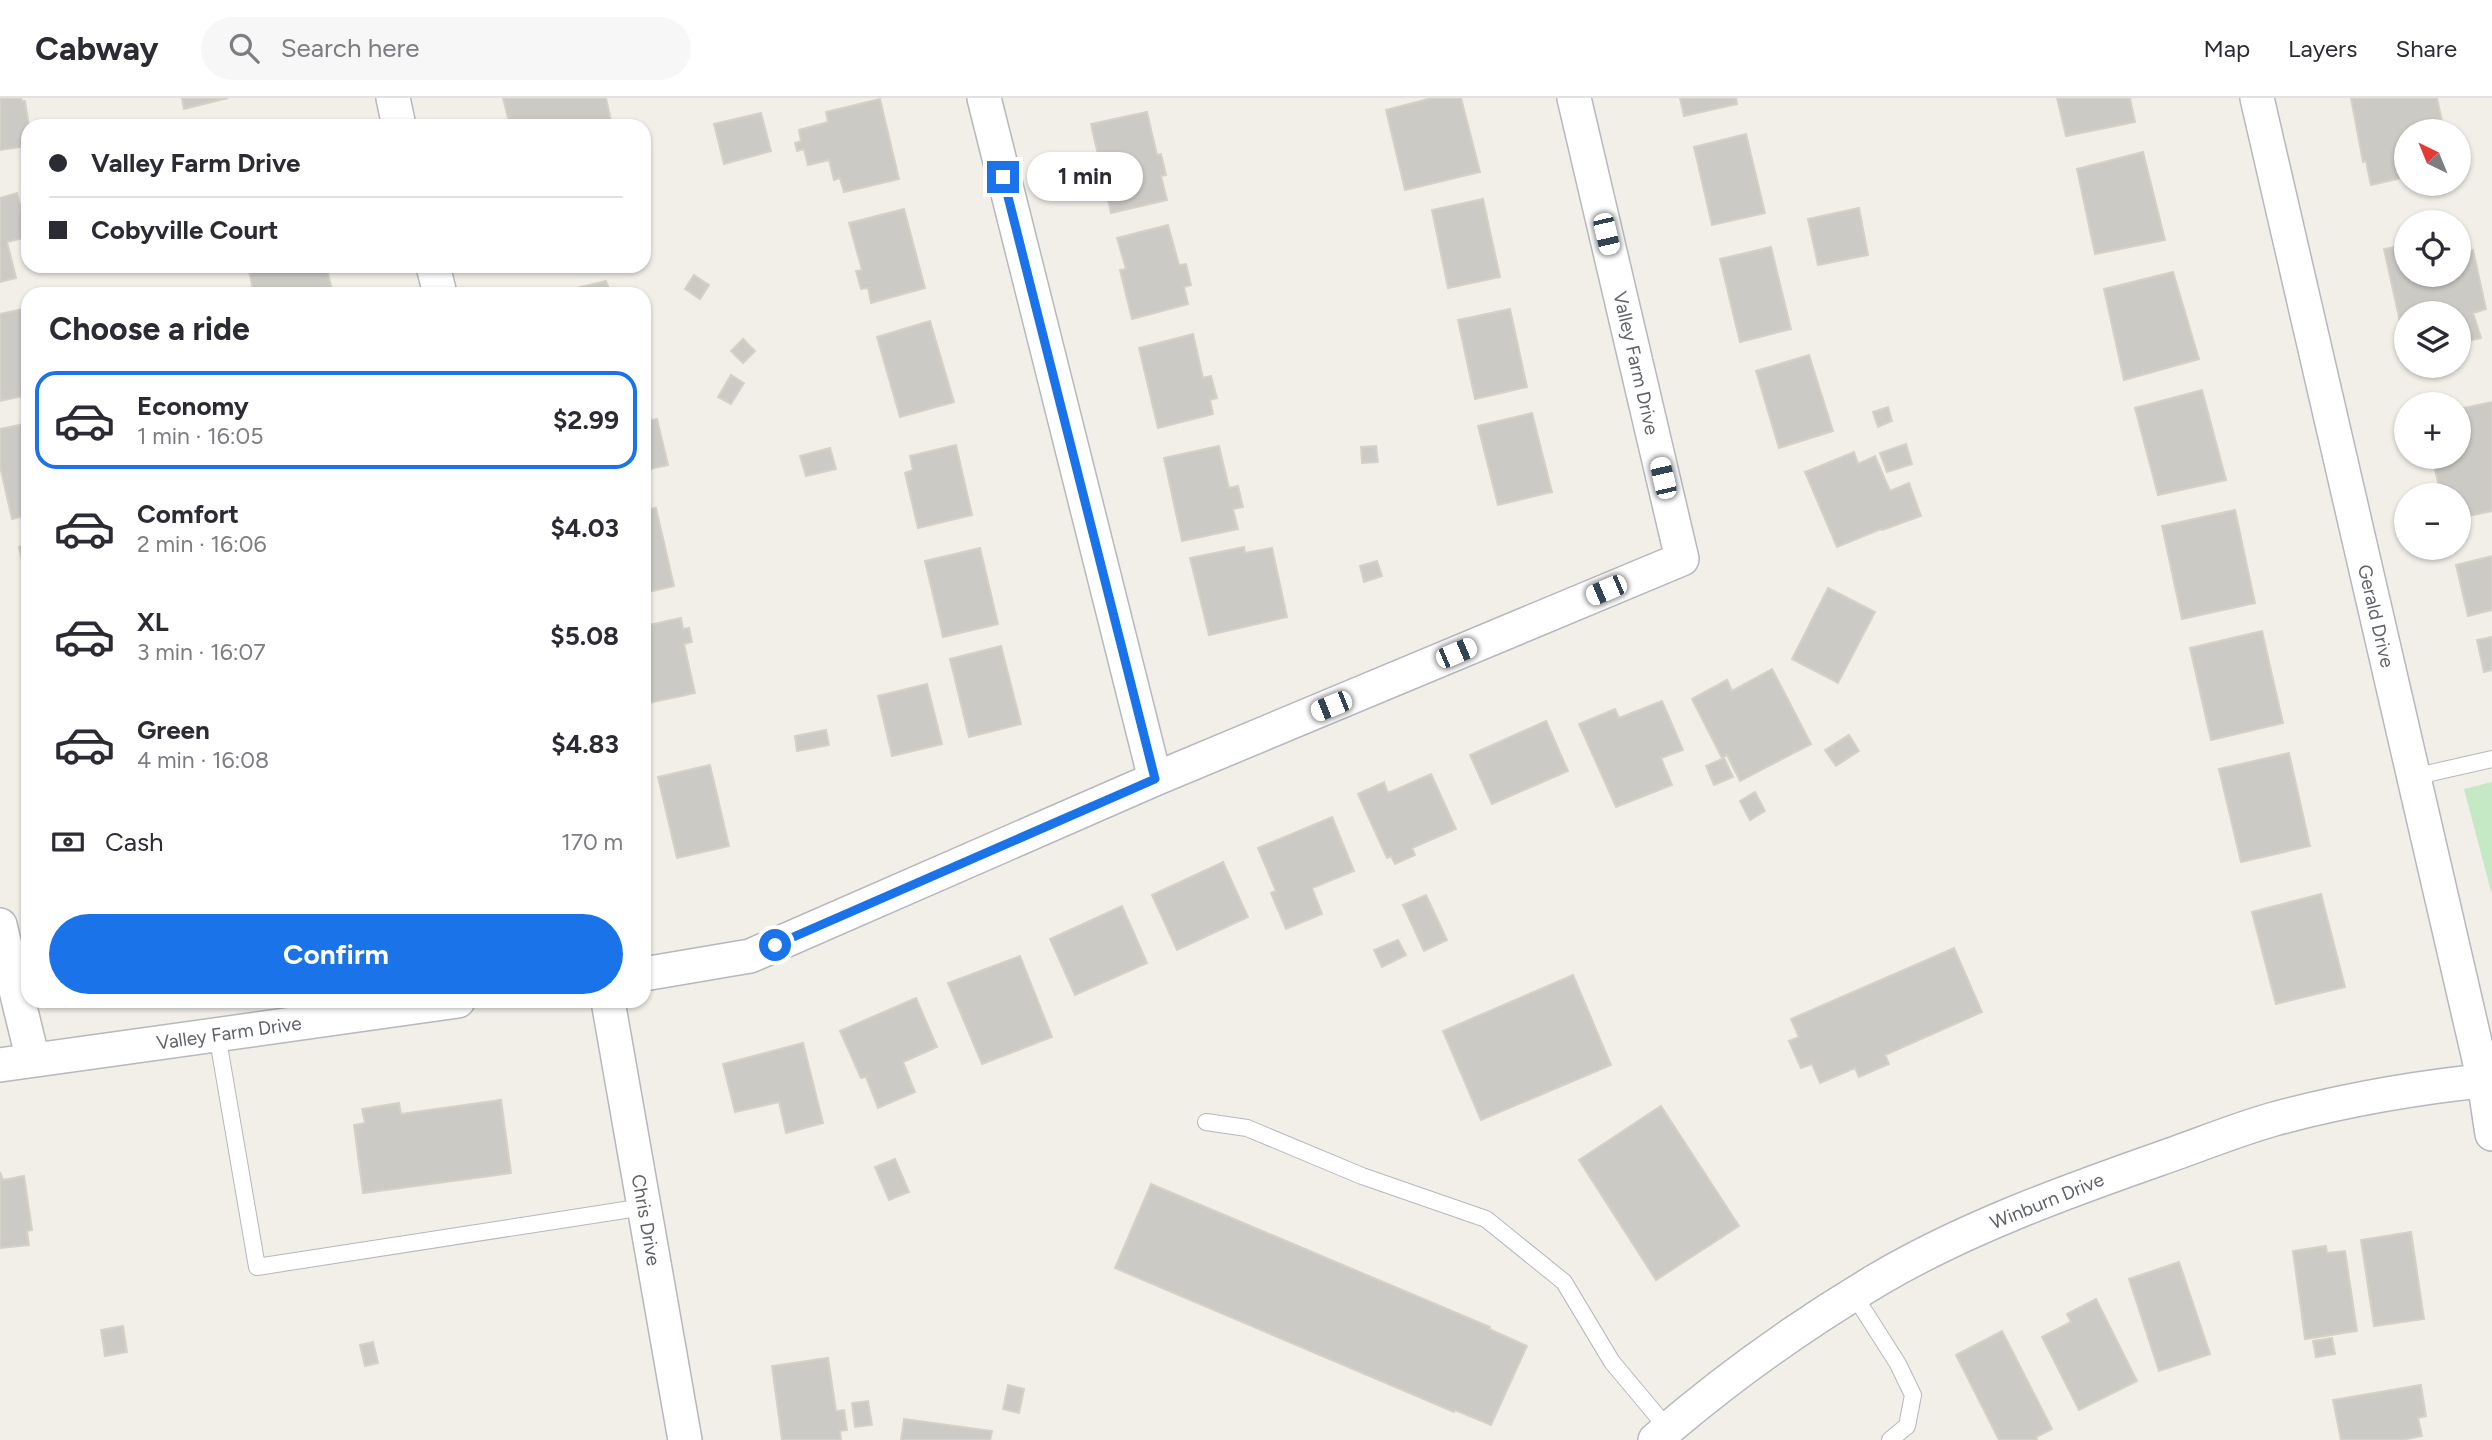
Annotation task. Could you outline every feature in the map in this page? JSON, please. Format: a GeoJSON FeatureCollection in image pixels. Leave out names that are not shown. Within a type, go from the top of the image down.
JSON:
{"type":"FeatureCollection","features":[{"type":"Feature","properties":{"kind":"street"},"geometry":{"type":"LineString","coordinates":[[393,98],[398,119]]}},
{"type":"Feature","properties":{"kind":"street"},"geometry":{"type":"LineString","coordinates":[[984,98],[1155,779]]}},
{"type":"Feature","properties":{"kind":"street","name":"Valley Farm Drive"},"geometry":{"type":"LineString","coordinates":[[651,973],[750,956],[1155,779],[1682,559],[1574,98]]}},
{"type":"Feature","properties":{"kind":"street","name":"Gerald Drive"},"geometry":{"type":"LineString","coordinates":[[2257,98],[2413,777],[2488,1081],[2492,1134]]}},
{"type":"Feature","properties":{"kind":"street"},"geometry":{"type":"LineString","coordinates":[[0,925],[33,1060]]}},
{"type":"Feature","properties":{"kind":"street","name":"Valley Farm Drive"},"geometry":{"type":"LineString","coordinates":[[0,1065],[407,1008]]}},
{"type":"Feature","properties":{"kind":"street","name":"Chris Drive"},"geometry":{"type":"LineString","coordinates":[[609,1008],[685,1440]]}},
{"type":"Feature","properties":{"kind":"street","name":"Winburn Drive"},"geometry":{"type":"LineString","coordinates":[[1661,1434],[1689,1409],[1785,1337],[1879,1279],[1984,1226],[2093,1182],[2272,1120],[2377,1096],[2488,1081]]}},
{"type":"Feature","properties":{"kind":"lane"},"geometry":{"type":"LineString","coordinates":[[2413,777],[2492,759]]}},
{"type":"Feature","properties":{"kind":"lane"},"geometry":{"type":"LineString","coordinates":[[217,1034],[257,1267],[644,1206]]}},
{"type":"Feature","properties":{"kind":"lane"},"geometry":{"type":"LineString","coordinates":[[1206,1122],[1247,1128],[1362,1176],[1486,1219],[1564,1282],[1612,1362],[1661,1434]]}},
{"type":"Feature","properties":{"kind":"lane"},"geometry":{"type":"LineString","coordinates":[[1854,1295],[1898,1364],[1913,1395],[1907,1426],[1890,1440]]}},
{"type":"Feature","properties":{"kind":"green space"},"geometry":{"type":"Polygon","coordinates":[[[2492,782],[2492,895],[2464,789],[2492,782]]]}},
{"type":"Feature","properties":{"kind":"building"},"geometry":{"type":"Polygon","coordinates":[[[0,98],[21,98],[25,101],[28,119],[21,119],[21,147],[0,150],[0,98]]]}},
{"type":"Feature","properties":{"kind":"building"},"geometry":{"type":"Polygon","coordinates":[[[182,98],[228,98],[184,109],[182,98]]]}},
{"type":"Feature","properties":{"kind":"building"},"geometry":{"type":"Polygon","coordinates":[[[503,98],[606,98],[610,119],[508,119],[503,98]]]}},
{"type":"Feature","properties":{"kind":"building"},"geometry":{"type":"Polygon","coordinates":[[[1432,98],[1461,98],[1480,172],[1405,190],[1386,110],[1432,98]]]}},
{"type":"Feature","properties":{"kind":"building"},"geometry":{"type":"Polygon","coordinates":[[[1680,98],[1736,98],[1737,104],[1684,116],[1680,98]]]}},
{"type":"Feature","properties":{"kind":"building"},"geometry":{"type":"Polygon","coordinates":[[[2057,98],[2130,98],[2135,122],[2066,136],[2057,98]]]}},
{"type":"Feature","properties":{"kind":"building"},"geometry":{"type":"Polygon","coordinates":[[[2351,98],[2437,98],[2441,119],[2394,119],[2394,180],[2371,185],[2366,161],[2363,162],[2351,98]]]}},
{"type":"Feature","properties":{"kind":"building"},"geometry":{"type":"Polygon","coordinates":[[[880,99],[899,179],[844,192],[840,178],[834,180],[829,160],[808,165],[804,149],[797,151],[795,143],[801,141],[799,130],[828,122],[826,112],[880,99]]]}},
{"type":"Feature","properties":{"kind":"building"},"geometry":{"type":"Polygon","coordinates":[[[1147,112],[1157,155],[1161,154],[1166,175],[1161,176],[1167,200],[1111,213],[1091,124],[1147,112]]]}},
{"type":"Feature","properties":{"kind":"building"},"geometry":{"type":"Polygon","coordinates":[[[761,113],[771,151],[724,164],[714,124],[761,113]]]}},
{"type":"Feature","properties":{"kind":"building"},"geometry":{"type":"Polygon","coordinates":[[[1746,134],[1765,213],[1712,225],[1694,147],[1746,134]]]}},
{"type":"Feature","properties":{"kind":"building"},"geometry":{"type":"Polygon","coordinates":[[[2143,152],[2165,240],[2095,254],[2077,169],[2143,152]]]}},
{"type":"Feature","properties":{"kind":"building"},"geometry":{"type":"Polygon","coordinates":[[[17,193],[21,209],[21,239],[7,242],[16,278],[0,282],[0,198],[17,193]]]}},
{"type":"Feature","properties":{"kind":"building"},"geometry":{"type":"Polygon","coordinates":[[[1483,199],[1500,277],[1448,288],[1432,210],[1483,199]]]}},
{"type":"Feature","properties":{"kind":"building"},"geometry":{"type":"Polygon","coordinates":[[[1859,208],[1868,255],[1818,265],[1808,219],[1859,208]]]}},
{"type":"Feature","properties":{"kind":"building"},"geometry":{"type":"Polygon","coordinates":[[[904,209],[925,288],[871,303],[868,288],[861,289],[856,271],[862,270],[849,223],[904,209]]]}},
{"type":"Feature","properties":{"kind":"building"},"geometry":{"type":"Polygon","coordinates":[[[1168,225],[1179,265],[1186,264],[1191,285],[1184,287],[1188,304],[1132,319],[1120,270],[1126,269],[1117,238],[1168,225]]]}},
{"type":"Feature","properties":{"kind":"building"},"geometry":{"type":"Polygon","coordinates":[[[1771,247],[1791,329],[1740,342],[1720,259],[1771,247]]]}},
{"type":"Feature","properties":{"kind":"building"},"geometry":{"type":"Polygon","coordinates":[[[2394,247],[2394,287],[2471,287],[2473,250],[2486,309],[2473,313],[2481,338],[2471,340],[2471,301],[2395,301],[2384,249],[2394,247]]]}},
{"type":"Feature","properties":{"kind":"building"},"geometry":{"type":"Polygon","coordinates":[[[2173,272],[2199,359],[2124,380],[2104,289],[2173,272]]]}},
{"type":"Feature","properties":{"kind":"building"},"geometry":{"type":"Polygon","coordinates":[[[250,273],[328,273],[331,287],[252,287],[250,273]]]}},
{"type":"Feature","properties":{"kind":"building"},"geometry":{"type":"Polygon","coordinates":[[[694,275],[709,285],[700,299],[685,289],[694,275]]]}},
{"type":"Feature","properties":{"kind":"building"},"geometry":{"type":"Polygon","coordinates":[[[606,281],[608,287],[581,287],[606,281]]]}},
{"type":"Feature","properties":{"kind":"building"},"geometry":{"type":"Polygon","coordinates":[[[21,309],[21,396],[0,401],[0,314],[21,309]]]}},
{"type":"Feature","properties":{"kind":"building"},"geometry":{"type":"Polygon","coordinates":[[[1510,309],[1527,387],[1475,399],[1458,320],[1510,309]]]}},
{"type":"Feature","properties":{"kind":"building"},"geometry":{"type":"Polygon","coordinates":[[[930,321],[954,402],[900,417],[877,337],[930,321]]]}},
{"type":"Feature","properties":{"kind":"building"},"geometry":{"type":"Polygon","coordinates":[[[1193,334],[1203,378],[1211,376],[1217,398],[1210,400],[1213,414],[1158,428],[1139,348],[1193,334]]]}},
{"type":"Feature","properties":{"kind":"building"},"geometry":{"type":"Polygon","coordinates":[[[743,339],[755,351],[743,363],[731,351],[743,339]]]}},
{"type":"Feature","properties":{"kind":"building"},"geometry":{"type":"Polygon","coordinates":[[[1809,355],[1833,431],[1779,448],[1756,371],[1809,355]]]}},
{"type":"Feature","properties":{"kind":"building"},"geometry":{"type":"Polygon","coordinates":[[[731,375],[744,383],[731,404],[718,397],[731,375]]]}},
{"type":"Feature","properties":{"kind":"building"},"geometry":{"type":"Polygon","coordinates":[[[2202,390],[2226,480],[2158,495],[2135,408],[2202,390]]]}},
{"type":"Feature","properties":{"kind":"building"},"geometry":{"type":"Polygon","coordinates":[[[2492,402],[2492,511],[2471,515],[2471,483],[2438,483],[2435,469],[2471,469],[2471,406],[2492,402]]]}},
{"type":"Feature","properties":{"kind":"building"},"geometry":{"type":"Polygon","coordinates":[[[1888,407],[1892,421],[1878,427],[1873,412],[1888,407]]]}},
{"type":"Feature","properties":{"kind":"building"},"geometry":{"type":"Polygon","coordinates":[[[1532,413],[1552,492],[1498,505],[1478,426],[1532,413]]]}},
{"type":"Feature","properties":{"kind":"building"},"geometry":{"type":"Polygon","coordinates":[[[657,419],[668,465],[651,469],[651,420],[657,419]]]}},
{"type":"Feature","properties":{"kind":"building"},"geometry":{"type":"Polygon","coordinates":[[[21,424],[21,517],[12,519],[0,466],[0,429],[21,424]]]}},
{"type":"Feature","properties":{"kind":"building"},"geometry":{"type":"Polygon","coordinates":[[[1906,444],[1912,464],[1887,472],[1880,453],[1906,444]]]}},
{"type":"Feature","properties":{"kind":"building"},"geometry":{"type":"Polygon","coordinates":[[[956,445],[972,515],[918,528],[905,473],[913,470],[910,456],[956,445]]]}},
{"type":"Feature","properties":{"kind":"building"},"geometry":{"type":"Polygon","coordinates":[[[1219,446],[1229,488],[1238,486],[1243,507],[1233,509],[1238,529],[1182,541],[1164,458],[1219,446]]]}},
{"type":"Feature","properties":{"kind":"building"},"geometry":{"type":"Polygon","coordinates":[[[1376,446],[1378,462],[1362,463],[1361,447],[1376,446]]]}},
{"type":"Feature","properties":{"kind":"building"},"geometry":{"type":"Polygon","coordinates":[[[830,448],[836,469],[806,476],[800,456],[830,448]]]}},
{"type":"Feature","properties":{"kind":"building"},"geometry":{"type":"Polygon","coordinates":[[[1854,452],[1858,464],[1875,456],[1890,491],[1909,483],[1921,516],[1837,547],[1805,472],[1854,452]]]}},
{"type":"Feature","properties":{"kind":"building"},"geometry":{"type":"Polygon","coordinates":[[[656,508],[674,586],[651,591],[651,509],[656,508]]]}},
{"type":"Feature","properties":{"kind":"building"},"geometry":{"type":"Polygon","coordinates":[[[2235,510],[2255,603],[2182,619],[2162,526],[2235,510]]]}},
{"type":"Feature","properties":{"kind":"building"},"geometry":{"type":"Polygon","coordinates":[[[1244,547],[1245,553],[1272,548],[1287,617],[1209,635],[1190,558],[1244,547]]]}},
{"type":"Feature","properties":{"kind":"building"},"geometry":{"type":"Polygon","coordinates":[[[980,548],[998,624],[943,637],[925,561],[980,548]]]}},
{"type":"Feature","properties":{"kind":"building"},"geometry":{"type":"Polygon","coordinates":[[[2492,556],[2492,610],[2468,616],[2456,565],[2492,556]]]}},
{"type":"Feature","properties":{"kind":"building"},"geometry":{"type":"Polygon","coordinates":[[[1377,561],[1382,576],[1364,582],[1360,566],[1377,561]]]}},
{"type":"Feature","properties":{"kind":"building"},"geometry":{"type":"Polygon","coordinates":[[[1828,588],[1875,612],[1838,683],[1792,659],[1828,588]]]}},
{"type":"Feature","properties":{"kind":"building"},"geometry":{"type":"Polygon","coordinates":[[[681,618],[683,629],[689,628],[692,642],[684,644],[695,693],[651,702],[651,624],[681,618]]]}},
{"type":"Feature","properties":{"kind":"building"},"geometry":{"type":"Polygon","coordinates":[[[2262,631],[2283,723],[2211,740],[2190,648],[2262,631]]]}},
{"type":"Feature","properties":{"kind":"building"},"geometry":{"type":"Polygon","coordinates":[[[2492,637],[2492,670],[2484,672],[2477,640],[2492,637]]]}},
{"type":"Feature","properties":{"kind":"building"},"geometry":{"type":"Polygon","coordinates":[[[1001,646],[1021,724],[969,737],[950,659],[1001,646]]]}},
{"type":"Feature","properties":{"kind":"building"},"geometry":{"type":"Polygon","coordinates":[[[1772,669],[1811,744],[1740,781],[1727,755],[1722,758],[1692,699],[1727,680],[1732,691],[1772,669]]]}},
{"type":"Feature","properties":{"kind":"building"},"geometry":{"type":"Polygon","coordinates":[[[927,684],[942,744],[892,756],[878,696],[927,684]]]}},
{"type":"Feature","properties":{"kind":"building"},"geometry":{"type":"Polygon","coordinates":[[[1662,701],[1683,750],[1661,758],[1672,785],[1616,807],[1579,724],[1615,709],[1619,718],[1662,701]]]}},
{"type":"Feature","properties":{"kind":"building"},"geometry":{"type":"Polygon","coordinates":[[[1546,721],[1568,771],[1492,804],[1470,755],[1546,721]]]}},
{"type":"Feature","properties":{"kind":"building"},"geometry":{"type":"Polygon","coordinates":[[[826,730],[829,745],[797,751],[795,736],[826,730]]]}},
{"type":"Feature","properties":{"kind":"building"},"geometry":{"type":"Polygon","coordinates":[[[1849,735],[1859,751],[1836,766],[1825,750],[1849,735]]]}},
{"type":"Feature","properties":{"kind":"building"},"geometry":{"type":"Polygon","coordinates":[[[2289,753],[2310,846],[2241,862],[2219,769],[2289,753]]]}},
{"type":"Feature","properties":{"kind":"building"},"geometry":{"type":"Polygon","coordinates":[[[1724,758],[1733,777],[1714,785],[1706,766],[1724,758]]]}},
{"type":"Feature","properties":{"kind":"building"},"geometry":{"type":"Polygon","coordinates":[[[710,765],[729,846],[677,858],[658,777],[710,765]]]}},
{"type":"Feature","properties":{"kind":"building"},"geometry":{"type":"Polygon","coordinates":[[[1431,774],[1456,829],[1412,848],[1415,855],[1395,864],[1391,856],[1387,858],[1358,794],[1384,782],[1388,793],[1431,774]]]}},
{"type":"Feature","properties":{"kind":"building"},"geometry":{"type":"Polygon","coordinates":[[[1755,792],[1765,811],[1750,820],[1740,801],[1755,792]]]}},
{"type":"Feature","properties":{"kind":"building"},"geometry":{"type":"Polygon","coordinates":[[[1332,817],[1354,871],[1312,888],[1322,914],[1286,929],[1271,893],[1276,891],[1258,848],[1332,817]]]}},
{"type":"Feature","properties":{"kind":"building"},"geometry":{"type":"Polygon","coordinates":[[[1223,862],[1248,917],[1177,950],[1152,895],[1223,862]]]}},
{"type":"Feature","properties":{"kind":"building"},"geometry":{"type":"Polygon","coordinates":[[[2321,894],[2345,987],[2276,1004],[2252,912],[2321,894]]]}},
{"type":"Feature","properties":{"kind":"building"},"geometry":{"type":"Polygon","coordinates":[[[1426,895],[1447,940],[1424,951],[1403,905],[1426,895]]]}},
{"type":"Feature","properties":{"kind":"building"},"geometry":{"type":"Polygon","coordinates":[[[1122,906],[1147,963],[1075,995],[1050,939],[1122,906]]]}},
{"type":"Feature","properties":{"kind":"building"},"geometry":{"type":"Polygon","coordinates":[[[1398,940],[1406,955],[1382,967],[1374,950],[1398,940]]]}},
{"type":"Feature","properties":{"kind":"building"},"geometry":{"type":"Polygon","coordinates":[[[1954,948],[1982,1012],[1885,1055],[1889,1064],[1859,1077],[1855,1068],[1820,1083],[1812,1064],[1801,1068],[1789,1041],[1799,1037],[1791,1019],[1954,948]]]}},
{"type":"Feature","properties":{"kind":"building"},"geometry":{"type":"Polygon","coordinates":[[[1020,956],[1052,1037],[982,1064],[948,983],[1020,956]]]}},
{"type":"Feature","properties":{"kind":"building"},"geometry":{"type":"Polygon","coordinates":[[[1573,975],[1611,1065],[1481,1120],[1443,1031],[1573,975]]]}},
{"type":"Feature","properties":{"kind":"building"},"geometry":{"type":"Polygon","coordinates":[[[916,998],[937,1047],[903,1062],[915,1092],[878,1108],[866,1077],[861,1078],[840,1031],[916,998]]]}},
{"type":"Feature","properties":{"kind":"building"},"geometry":{"type":"Polygon","coordinates":[[[803,1043],[823,1123],[786,1133],[779,1102],[735,1112],[723,1064],[803,1043]]]}},
{"type":"Feature","properties":{"kind":"building"},"geometry":{"type":"Polygon","coordinates":[[[501,1100],[511,1173],[363,1193],[354,1125],[365,1123],[362,1109],[399,1103],[401,1114],[501,1100]]]}},
{"type":"Feature","properties":{"kind":"building"},"geometry":{"type":"Polygon","coordinates":[[[1661,1106],[1739,1226],[1656,1280],[1579,1160],[1661,1106]]]}},
{"type":"Feature","properties":{"kind":"building"},"geometry":{"type":"Polygon","coordinates":[[[895,1159],[909,1192],[889,1200],[875,1167],[895,1159]]]}},
{"type":"Feature","properties":{"kind":"building"},"geometry":{"type":"Polygon","coordinates":[[[0,1172],[3,1180],[24,1176],[32,1230],[27,1231],[29,1245],[0,1248],[0,1172]]]}},
{"type":"Feature","properties":{"kind":"building"},"geometry":{"type":"Polygon","coordinates":[[[1151,1184],[1490,1327],[1489,1329],[1527,1346],[1491,1425],[1455,1410],[1454,1412],[1115,1268],[1151,1184]]]}},
{"type":"Feature","properties":{"kind":"building"},"geometry":{"type":"Polygon","coordinates":[[[2411,1232],[2424,1319],[2374,1326],[2361,1240],[2411,1232]]]}},
{"type":"Feature","properties":{"kind":"building"},"geometry":{"type":"Polygon","coordinates":[[[2326,1246],[2327,1253],[2345,1251],[2357,1331],[2305,1339],[2293,1251],[2326,1246]]]}},
{"type":"Feature","properties":{"kind":"building"},"geometry":{"type":"Polygon","coordinates":[[[2179,1262],[2210,1354],[2159,1371],[2129,1279],[2179,1262]]]}},
{"type":"Feature","properties":{"kind":"building"},"geometry":{"type":"Polygon","coordinates":[[[2096,1299],[2137,1381],[2079,1410],[2042,1337],[2071,1322],[2067,1314],[2096,1299]]]}},
{"type":"Feature","properties":{"kind":"building"},"geometry":{"type":"Polygon","coordinates":[[[123,1326],[127,1352],[105,1356],[101,1330],[123,1326]]]}},
{"type":"Feature","properties":{"kind":"building"},"geometry":{"type":"Polygon","coordinates":[[[2002,1331],[2052,1429],[2036,1437],[2037,1440],[1999,1440],[1956,1355],[2002,1331]]]}},
{"type":"Feature","properties":{"kind":"building"},"geometry":{"type":"Polygon","coordinates":[[[2332,1338],[2335,1354],[2316,1357],[2313,1341],[2332,1338]]]}},
{"type":"Feature","properties":{"kind":"building"},"geometry":{"type":"Polygon","coordinates":[[[373,1342],[378,1363],[365,1366],[360,1345],[373,1342]]]}},
{"type":"Feature","properties":{"kind":"building"},"geometry":{"type":"Polygon","coordinates":[[[828,1358],[836,1411],[844,1410],[847,1430],[840,1431],[841,1440],[782,1440],[772,1366],[828,1358]]]}},
{"type":"Feature","properties":{"kind":"building"},"geometry":{"type":"Polygon","coordinates":[[[1008,1385],[1024,1389],[1019,1413],[1003,1409],[1008,1385]]]}},
{"type":"Feature","properties":{"kind":"building"},"geometry":{"type":"Polygon","coordinates":[[[2421,1385],[2426,1416],[2418,1418],[2422,1436],[2401,1440],[2341,1440],[2333,1400],[2421,1385]]]}},
{"type":"Feature","properties":{"kind":"building"},"geometry":{"type":"Polygon","coordinates":[[[868,1401],[872,1425],[855,1427],[852,1403],[868,1401]]]}},
{"type":"Feature","properties":{"kind":"building"},"geometry":{"type":"Polygon","coordinates":[[[904,1419],[992,1431],[990,1440],[901,1440],[904,1419]]]}},
{"type":"Feature","properties":{"kind":"route"},"geometry":{"type":"LineString","coordinates":[[775,945],[1155,779],[1003,177]]}}]}
